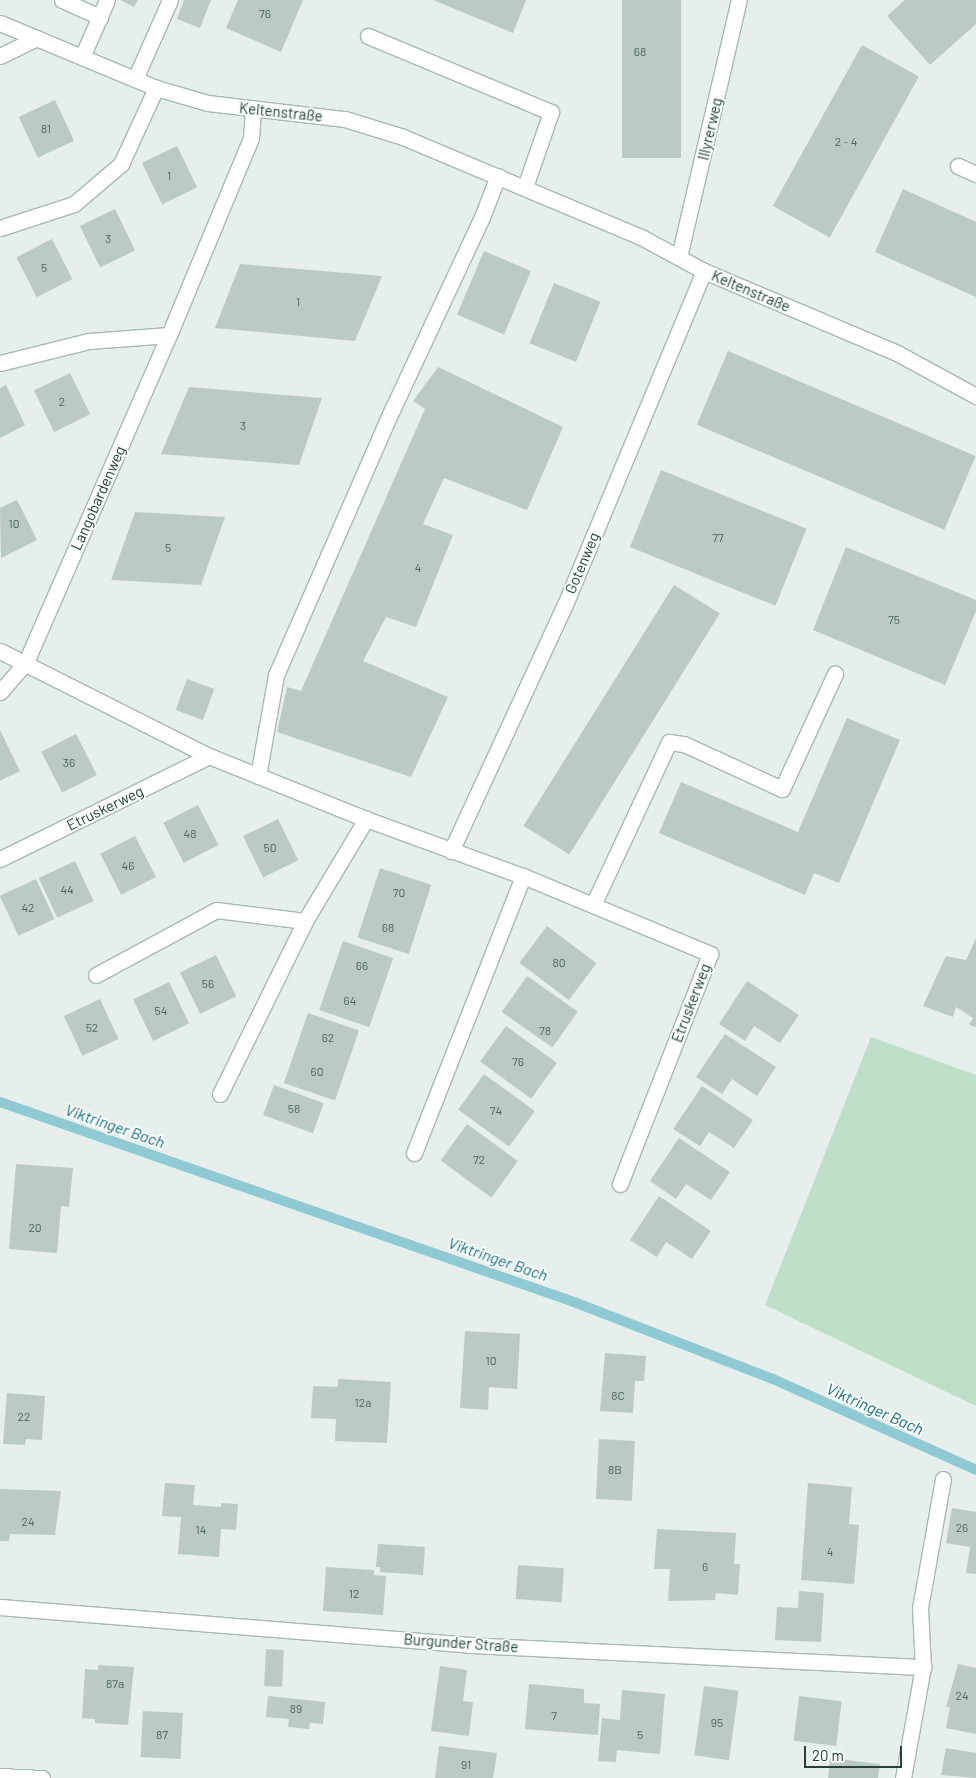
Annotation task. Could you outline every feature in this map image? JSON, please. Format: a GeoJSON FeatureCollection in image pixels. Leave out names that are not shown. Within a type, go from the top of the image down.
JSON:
{"type":"FeatureCollection","features":[{"type":"Feature","properties":{"kind":"street"},"geometry":{"type":"LineString","coordinates":[[62,0],[100,17]]}},
{"type":"Feature","properties":{"kind":"street"},"geometry":{"type":"LineString","coordinates":[[82,57],[107,0]]}},
{"type":"Feature","properties":{"kind":"street"},"geometry":{"type":"LineString","coordinates":[[135,79],[170,0]]}},
{"type":"Feature","properties":{"kind":"street","name":"Illyrerweg"},"geometry":{"type":"LineString","coordinates":[[679,257],[739,0]]}},
{"type":"Feature","properties":{"kind":"street","name":"Keltenstraße"},"geometry":{"type":"LineString","coordinates":[[0,23],[156,88],[208,103],[253,110],[315,114],[376,127],[525,187],[679,257],[704,271],[898,354],[976,396]]}},
{"type":"Feature","properties":{"kind":"street"},"geometry":{"type":"LineString","coordinates":[[368,36],[550,112],[525,187]]}},
{"type":"Feature","properties":{"kind":"street"},"geometry":{"type":"LineString","coordinates":[[0,56],[37,38]]}},
{"type":"Feature","properties":{"kind":"street"},"geometry":{"type":"LineString","coordinates":[[0,228],[74,204],[121,164],[156,88]]}},
{"type":"Feature","properties":{"kind":"street","name":"Langobardenweg"},"geometry":{"type":"LineString","coordinates":[[26,662],[169,335],[252,138],[253,110]]}},
{"type":"Feature","properties":{"kind":"street"},"geometry":{"type":"LineString","coordinates":[[958,166],[976,174]]}},
{"type":"Feature","properties":{"kind":"street"},"geometry":{"type":"LineString","coordinates":[[258,776],[276,675],[392,410],[482,217],[498,176]]}},
{"type":"Feature","properties":{"kind":"street","name":"Gotenweg"},"geometry":{"type":"LineString","coordinates":[[451,851],[564,606],[704,271]]}},
{"type":"Feature","properties":{"kind":"street"},"geometry":{"type":"LineString","coordinates":[[0,363],[89,341],[169,335]]}},
{"type":"Feature","properties":{"kind":"street","name":"Etruskerweg"},"geometry":{"type":"LineString","coordinates":[[0,651],[26,662],[209,756],[366,820],[523,876],[710,954],[620,1184]]}},
{"type":"Feature","properties":{"kind":"street"},"geometry":{"type":"LineString","coordinates":[[0,692],[26,662]]}},
{"type":"Feature","properties":{"kind":"street"},"geometry":{"type":"LineString","coordinates":[[593,905],[669,742],[684,744],[782,788],[835,674]]}},
{"type":"Feature","properties":{"kind":"street","name":"Etruskerweg"},"geometry":{"type":"LineString","coordinates":[[0,859],[209,756]]}},
{"type":"Feature","properties":{"kind":"street"},"geometry":{"type":"LineString","coordinates":[[220,1094],[305,921],[366,820]]}},
{"type":"Feature","properties":{"kind":"street"},"geometry":{"type":"LineString","coordinates":[[414,1153],[523,876]]}},
{"type":"Feature","properties":{"kind":"street"},"geometry":{"type":"LineString","coordinates":[[96,975],[216,910],[305,921]]}},
{"type":"Feature","properties":{"kind":"street"},"geometry":{"type":"LineString","coordinates":[[903,1778],[923,1667],[920,1608],[943,1479]]}},
{"type":"Feature","properties":{"kind":"street","name":"Burgunder Straße"},"geometry":{"type":"LineString","coordinates":[[0,1607],[468,1645],[923,1667]]}},
{"type":"Feature","properties":{"kind":"street"},"geometry":{"type":"LineString","coordinates":[[0,1776],[42,1778]]}},
{"type":"Feature","properties":{"kind":"green space"},"geometry":{"type":"Polygon","coordinates":[[[871,1037],[976,1075],[976,1406],[765,1305],[871,1037]]]}},
{"type":"Feature","properties":{"kind":"building"},"geometry":{"type":"Polygon","coordinates":[[[120,0],[138,0],[134,7],[120,0]]]}},
{"type":"Feature","properties":{"kind":"building"},"geometry":{"type":"Polygon","coordinates":[[[184,0],[211,0],[200,28],[177,19],[184,0]]]}},
{"type":"Feature","properties":{"kind":"building"},"geometry":{"type":"Polygon","coordinates":[[[238,0],[303,0],[281,52],[226,28],[238,0]]]}},
{"type":"Feature","properties":{"kind":"building"},"geometry":{"type":"Polygon","coordinates":[[[433,0],[526,0],[513,33],[433,0]]]}},
{"type":"Feature","properties":{"kind":"building"},"geometry":{"type":"Polygon","coordinates":[[[622,0],[681,0],[681,158],[622,158],[622,0]]]}},
{"type":"Feature","properties":{"kind":"building"},"geometry":{"type":"Polygon","coordinates":[[[905,0],[976,0],[976,24],[930,65],[887,16],[905,0]]]}},
{"type":"Feature","properties":{"kind":"building"},"geometry":{"type":"Polygon","coordinates":[[[862,45],[919,77],[830,237],[773,206],[862,45]]]}},
{"type":"Feature","properties":{"kind":"building"},"geometry":{"type":"Polygon","coordinates":[[[55,100],[74,141],[38,158],[19,117],[55,100]]]}},
{"type":"Feature","properties":{"kind":"building"},"geometry":{"type":"Polygon","coordinates":[[[177,146],[197,187],[162,204],[142,163],[177,146]]]}},
{"type":"Feature","properties":{"kind":"building"},"geometry":{"type":"Polygon","coordinates":[[[903,189],[976,222],[976,297],[875,252],[903,189]]]}},
{"type":"Feature","properties":{"kind":"building"},"geometry":{"type":"Polygon","coordinates":[[[115,209],[135,250],[100,267],[80,226],[115,209]]]}},
{"type":"Feature","properties":{"kind":"building"},"geometry":{"type":"Polygon","coordinates":[[[52,239],[72,279],[37,297],[16,257],[52,239]]]}},
{"type":"Feature","properties":{"kind":"building"},"geometry":{"type":"Polygon","coordinates":[[[484,251],[531,271],[504,334],[457,315],[484,251]]]}},
{"type":"Feature","properties":{"kind":"building"},"geometry":{"type":"Polygon","coordinates":[[[240,264],[382,276],[355,341],[215,328],[240,264]]]}},
{"type":"Feature","properties":{"kind":"building"},"geometry":{"type":"Polygon","coordinates":[[[554,283],[600,302],[576,362],[530,343],[554,283]]]}},
{"type":"Feature","properties":{"kind":"building"},"geometry":{"type":"Polygon","coordinates":[[[728,351],[976,456],[944,530],[697,425],[728,351]]]}},
{"type":"Feature","properties":{"kind":"building"},"geometry":{"type":"Polygon","coordinates":[[[438,367],[563,427],[527,510],[444,478],[423,524],[453,535],[416,627],[386,617],[363,661],[448,697],[411,777],[277,732],[287,687],[301,691],[425,409],[413,401],[438,367]]]}},
{"type":"Feature","properties":{"kind":"building"},"geometry":{"type":"Polygon","coordinates":[[[70,373],[90,414],[54,432],[34,391],[70,373]]]}},
{"type":"Feature","properties":{"kind":"building"},"geometry":{"type":"Polygon","coordinates":[[[6,385],[25,425],[0,438],[0,388],[6,385]]]}},
{"type":"Feature","properties":{"kind":"building"},"geometry":{"type":"Polygon","coordinates":[[[189,387],[322,398],[299,465],[161,454],[189,387]]]}},
{"type":"Feature","properties":{"kind":"building"},"geometry":{"type":"Polygon","coordinates":[[[661,470],[807,529],[775,606],[630,547],[661,470]]]}},
{"type":"Feature","properties":{"kind":"building"},"geometry":{"type":"Polygon","coordinates":[[[17,500],[37,540],[1,558],[0,508],[17,500]]]}},
{"type":"Feature","properties":{"kind":"building"},"geometry":{"type":"Polygon","coordinates":[[[135,512],[225,517],[201,585],[111,580],[135,512]]]}},
{"type":"Feature","properties":{"kind":"building"},"geometry":{"type":"Polygon","coordinates":[[[846,547],[976,600],[976,611],[945,685],[813,630],[846,547]]]}},
{"type":"Feature","properties":{"kind":"building"},"geometry":{"type":"Polygon","coordinates":[[[674,585],[720,614],[569,854],[524,826],[674,585]]]}},
{"type":"Feature","properties":{"kind":"building"},"geometry":{"type":"Polygon","coordinates":[[[187,679],[214,689],[203,720],[176,710],[187,679]]]}},
{"type":"Feature","properties":{"kind":"building"},"geometry":{"type":"Polygon","coordinates":[[[847,718],[900,740],[839,883],[814,873],[805,895],[659,833],[681,782],[798,832],[847,718]]]}},
{"type":"Feature","properties":{"kind":"building"},"geometry":{"type":"Polygon","coordinates":[[[0,730],[20,771],[0,781],[0,730]]]}},
{"type":"Feature","properties":{"kind":"building"},"geometry":{"type":"Polygon","coordinates":[[[76,734],[97,775],[62,793],[41,752],[76,734]]]}},
{"type":"Feature","properties":{"kind":"building"},"geometry":{"type":"Polygon","coordinates":[[[198,805],[218,845],[184,863],[163,823],[198,805]]]}},
{"type":"Feature","properties":{"kind":"building"},"geometry":{"type":"Polygon","coordinates":[[[278,819],[298,860],[263,877],[243,836],[278,819]]]}},
{"type":"Feature","properties":{"kind":"building"},"geometry":{"type":"Polygon","coordinates":[[[135,836],[156,877],[121,895],[100,854],[135,836]]]}},
{"type":"Feature","properties":{"kind":"building"},"geometry":{"type":"Polygon","coordinates":[[[75,861],[94,901],[57,918],[39,878],[75,861]]]}},
{"type":"Feature","properties":{"kind":"building"},"geometry":{"type":"Polygon","coordinates":[[[380,868],[431,885],[409,954],[357,937],[380,868]]]}},
{"type":"Feature","properties":{"kind":"building"},"geometry":{"type":"Polygon","coordinates":[[[36,879],[55,919],[18,936],[0,896],[36,879]]]}},
{"type":"Feature","properties":{"kind":"building"},"geometry":{"type":"Polygon","coordinates":[[[547,926],[597,963],[569,1000],[519,963],[547,926]]]}},
{"type":"Feature","properties":{"kind":"building"},"geometry":{"type":"Polygon","coordinates":[[[976,938],[976,1027],[969,1025],[973,1018],[956,1007],[953,1017],[923,1006],[946,956],[966,960],[976,938]]]}},
{"type":"Feature","properties":{"kind":"building"},"geometry":{"type":"Polygon","coordinates":[[[343,941],[393,958],[369,1027],[319,1010],[343,941]]]}},
{"type":"Feature","properties":{"kind":"building"},"geometry":{"type":"Polygon","coordinates":[[[216,955],[236,996],[200,1014],[180,973],[216,955]]]}},
{"type":"Feature","properties":{"kind":"building"},"geometry":{"type":"Polygon","coordinates":[[[527,976],[578,1012],[553,1048],[502,1012],[527,976]]]}},
{"type":"Feature","properties":{"kind":"building"},"geometry":{"type":"Polygon","coordinates":[[[747,981],[799,1015],[780,1043],[754,1026],[745,1041],[719,1024],[747,981]]]}},
{"type":"Feature","properties":{"kind":"building"},"geometry":{"type":"Polygon","coordinates":[[[169,982],[189,1023],[153,1041],[133,1000],[169,982]]]}},
{"type":"Feature","properties":{"kind":"building"},"geometry":{"type":"Polygon","coordinates":[[[100,999],[119,1039],[82,1056],[64,1016],[100,999]]]}},
{"type":"Feature","properties":{"kind":"building"},"geometry":{"type":"Polygon","coordinates":[[[308,1013],[359,1031],[335,1101],[284,1083],[308,1013]]]}},
{"type":"Feature","properties":{"kind":"building"},"geometry":{"type":"Polygon","coordinates":[[[506,1026],[557,1063],[531,1099],[480,1062],[506,1026]]]}},
{"type":"Feature","properties":{"kind":"building"},"geometry":{"type":"Polygon","coordinates":[[[725,1034],[776,1067],[757,1096],[732,1079],[722,1094],[696,1077],[725,1034]]]}},
{"type":"Feature","properties":{"kind":"building"},"geometry":{"type":"Polygon","coordinates":[[[484,1074],[535,1111],[509,1147],[458,1110],[484,1074]]]}},
{"type":"Feature","properties":{"kind":"building"},"geometry":{"type":"Polygon","coordinates":[[[274,1085],[324,1103],[313,1133],[263,1115],[274,1085]]]}},
{"type":"Feature","properties":{"kind":"building"},"geometry":{"type":"Polygon","coordinates":[[[702,1086],[753,1120],[734,1148],[709,1132],[700,1146],[673,1129],[702,1086]]]}},
{"type":"Feature","properties":{"kind":"building"},"geometry":{"type":"Polygon","coordinates":[[[467,1124],[518,1161],[492,1197],[441,1160],[467,1124]]]}},
{"type":"Feature","properties":{"kind":"building"},"geometry":{"type":"Polygon","coordinates":[[[679,1138],[730,1172],[711,1200],[686,1184],[676,1199],[650,1181],[679,1138]]]}},
{"type":"Feature","properties":{"kind":"building"},"geometry":{"type":"Polygon","coordinates":[[[16,1164],[73,1168],[69,1207],[61,1206],[57,1253],[9,1249],[16,1164]]]}},
{"type":"Feature","properties":{"kind":"building"},"geometry":{"type":"Polygon","coordinates":[[[659,1196],[711,1231],[692,1259],[666,1242],[657,1257],[630,1240],[659,1196]]]}},
{"type":"Feature","properties":{"kind":"building"},"geometry":{"type":"Polygon","coordinates":[[[465,1331],[520,1334],[517,1389],[489,1387],[488,1410],[460,1408],[465,1331]]]}},
{"type":"Feature","properties":{"kind":"building"},"geometry":{"type":"Polygon","coordinates":[[[605,1353],[646,1356],[644,1381],[635,1381],[633,1413],[600,1411],[605,1353]]]}},
{"type":"Feature","properties":{"kind":"building"},"geometry":{"type":"Polygon","coordinates":[[[338,1379],[391,1382],[387,1443],[335,1441],[336,1419],[311,1418],[313,1386],[338,1387],[338,1379]]]}},
{"type":"Feature","properties":{"kind":"building"},"geometry":{"type":"Polygon","coordinates":[[[7,1393],[45,1396],[42,1440],[26,1439],[25,1445],[3,1444],[7,1393]]]}},
{"type":"Feature","properties":{"kind":"building"},"geometry":{"type":"Polygon","coordinates":[[[599,1439],[635,1441],[632,1501],[596,1499],[599,1439]]]}},
{"type":"Feature","properties":{"kind":"building"},"geometry":{"type":"Polygon","coordinates":[[[165,1483],[195,1485],[193,1505],[221,1507],[221,1503],[238,1504],[236,1530],[221,1529],[219,1557],[178,1554],[181,1517],[162,1516],[165,1483]]]}},
{"type":"Feature","properties":{"kind":"building"},"geometry":{"type":"Polygon","coordinates":[[[808,1483],[852,1487],[849,1524],[859,1525],[854,1584],[801,1580],[808,1483]]]}},
{"type":"Feature","properties":{"kind":"building"},"geometry":{"type":"Polygon","coordinates":[[[0,1489],[61,1491],[55,1535],[10,1534],[9,1541],[0,1541],[0,1489]]]}},
{"type":"Feature","properties":{"kind":"building"},"geometry":{"type":"Polygon","coordinates":[[[952,1508],[976,1512],[976,1574],[966,1573],[970,1547],[946,1543],[952,1508]]]}},
{"type":"Feature","properties":{"kind":"building"},"geometry":{"type":"Polygon","coordinates":[[[657,1529],[736,1533],[734,1564],[740,1564],[738,1595],[716,1593],[715,1600],[668,1601],[670,1569],[654,1569],[657,1529]]]}},
{"type":"Feature","properties":{"kind":"building"},"geometry":{"type":"Polygon","coordinates":[[[378,1544],[425,1547],[423,1575],[380,1572],[380,1567],[376,1567],[378,1544]]]}},
{"type":"Feature","properties":{"kind":"building"},"geometry":{"type":"Polygon","coordinates":[[[518,1565],[564,1568],[562,1602],[516,1599],[518,1565]]]}},
{"type":"Feature","properties":{"kind":"building"},"geometry":{"type":"Polygon","coordinates":[[[326,1567],[374,1570],[374,1575],[386,1576],[383,1615],[323,1611],[326,1567]]]}},
{"type":"Feature","properties":{"kind":"building"},"geometry":{"type":"Polygon","coordinates":[[[799,1591],[824,1593],[821,1642],[775,1640],[777,1607],[798,1608],[799,1591]]]}},
{"type":"Feature","properties":{"kind":"building"},"geometry":{"type":"Polygon","coordinates":[[[266,1649],[284,1650],[282,1687],[264,1686],[266,1649]]]}},
{"type":"Feature","properties":{"kind":"building"},"geometry":{"type":"Polygon","coordinates":[[[958,1664],[976,1668],[976,1734],[946,1728],[950,1707],[946,1707],[958,1664]]]}},
{"type":"Feature","properties":{"kind":"building"},"geometry":{"type":"Polygon","coordinates":[[[98,1665],[134,1667],[128,1725],[95,1723],[95,1719],[82,1718],[85,1669],[98,1670],[98,1665]]]}},
{"type":"Feature","properties":{"kind":"building"},"geometry":{"type":"Polygon","coordinates":[[[440,1666],[467,1670],[463,1701],[473,1702],[469,1736],[431,1731],[440,1666]]]}},
{"type":"Feature","properties":{"kind":"building"},"geometry":{"type":"Polygon","coordinates":[[[529,1684],[584,1689],[584,1703],[600,1704],[598,1735],[525,1729],[529,1684]]]}},
{"type":"Feature","properties":{"kind":"building"},"geometry":{"type":"Polygon","coordinates":[[[704,1686],[739,1691],[729,1760],[694,1755],[704,1686]]]}},
{"type":"Feature","properties":{"kind":"building"},"geometry":{"type":"Polygon","coordinates":[[[622,1690],[665,1694],[660,1754],[617,1750],[616,1762],[598,1761],[602,1718],[620,1720],[622,1690]]]}},
{"type":"Feature","properties":{"kind":"building"},"geometry":{"type":"Polygon","coordinates":[[[268,1696],[325,1702],[323,1724],[310,1723],[309,1729],[288,1727],[289,1719],[266,1717],[268,1696]]]}},
{"type":"Feature","properties":{"kind":"building"},"geometry":{"type":"Polygon","coordinates":[[[799,1696],[842,1701],[836,1746],[794,1741],[799,1696]]]}},
{"type":"Feature","properties":{"kind":"building"},"geometry":{"type":"Polygon","coordinates":[[[143,1711],[183,1713],[181,1759],[141,1757],[143,1711]]]}},
{"type":"Feature","properties":{"kind":"building"},"geometry":{"type":"Polygon","coordinates":[[[439,1746],[497,1753],[493,1778],[435,1778],[439,1746]]]}},
{"type":"Feature","properties":{"kind":"building"},"geometry":{"type":"Polygon","coordinates":[[[946,1748],[976,1753],[976,1778],[941,1775],[946,1748]]]}},
{"type":"Feature","properties":{"kind":"building"},"geometry":{"type":"Polygon","coordinates":[[[830,1758],[880,1764],[878,1778],[828,1778],[830,1758]]]}},
{"type":"Feature","properties":{"kind":"waterway","name":"Viktringer Bach"},"geometry":{"type":"LineString","coordinates":[[0,1102],[574,1302],[773,1379],[976,1470]]}}]}
